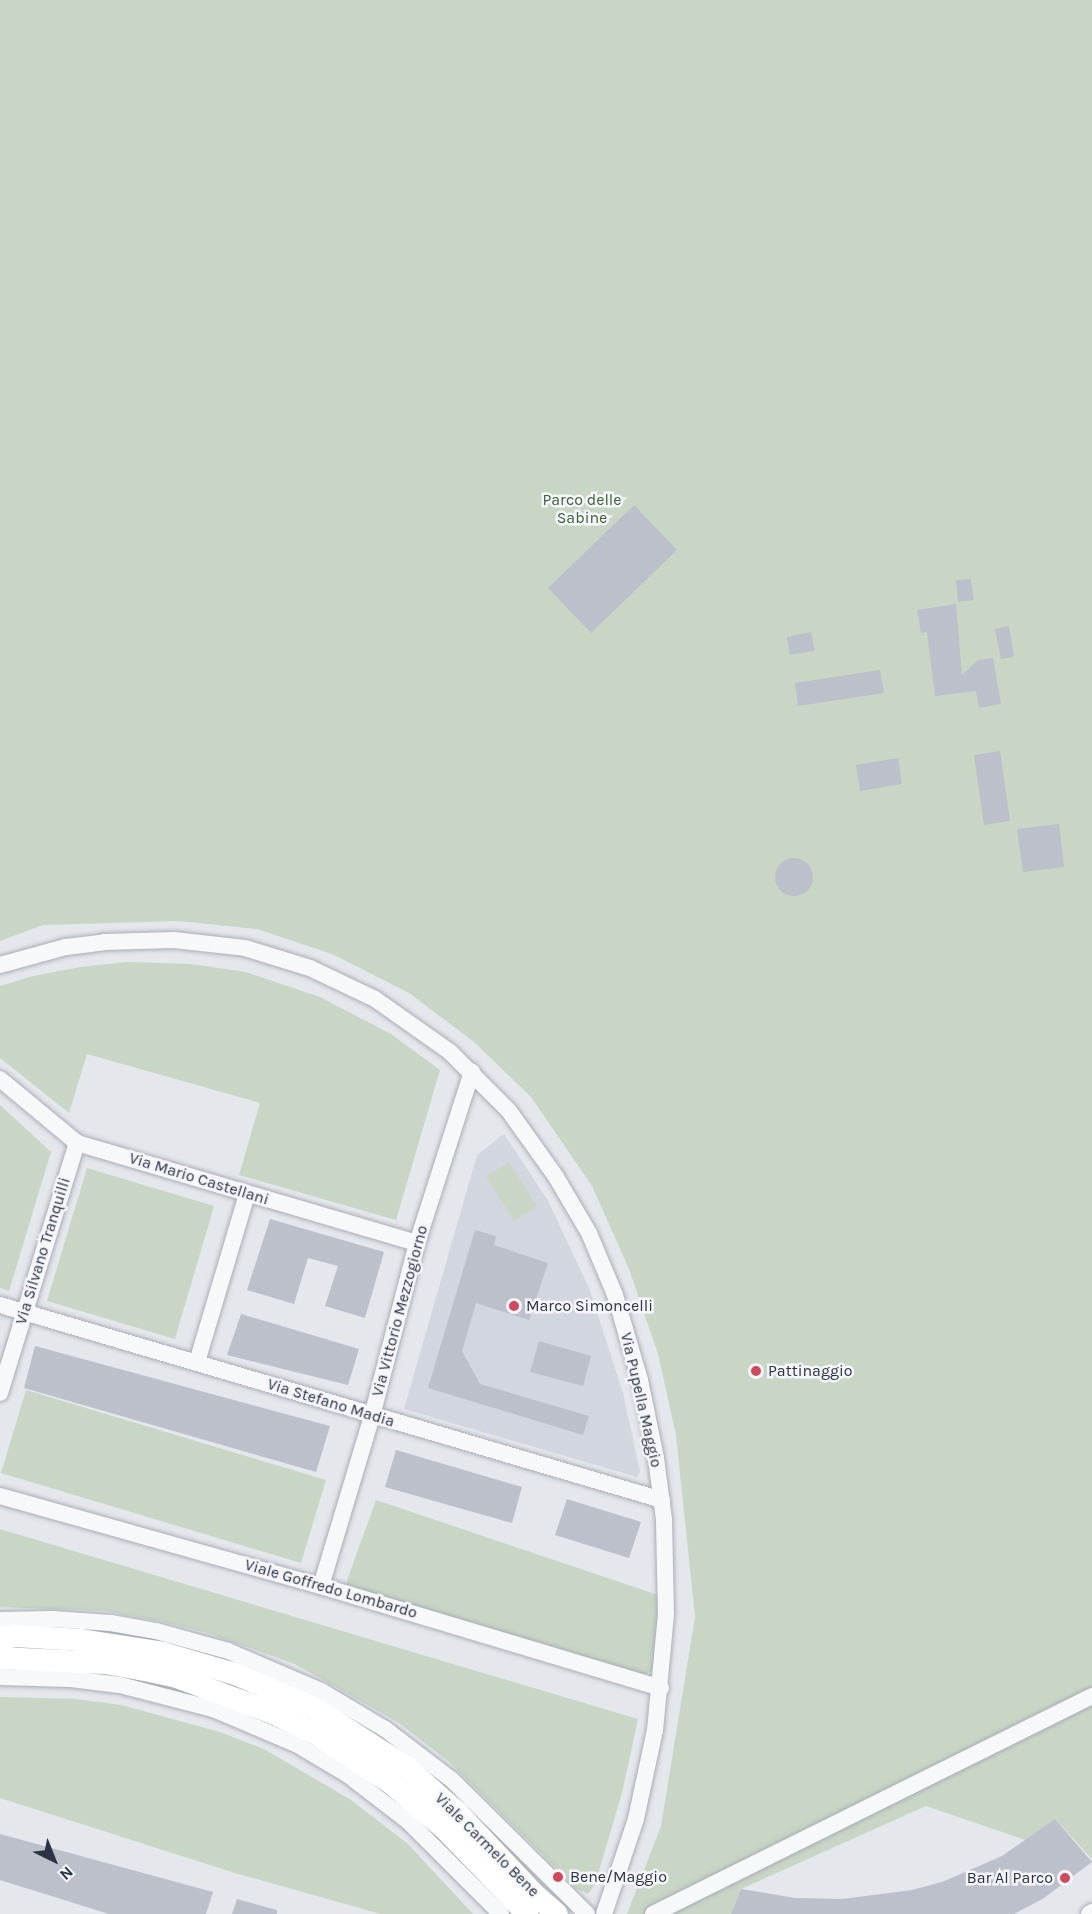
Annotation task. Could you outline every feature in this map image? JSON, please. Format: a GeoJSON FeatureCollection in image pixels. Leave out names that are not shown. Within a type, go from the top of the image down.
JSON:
{"type":"FeatureCollection","features":[{"type":"Feature","properties":{"kind":"street","name":"Via Pupella Maggio"},"geometry":{"type":"LineString","coordinates":[[0,965],[29,955],[104,942],[174,940],[245,948],[310,968],[375,999],[410,1021],[472,1072],[517,1121],[556,1177],[589,1233],[615,1295],[634,1358],[662,1500],[667,1597],[661,1688],[642,1796],[604,1914]]}},
{"type":"Feature","properties":{"kind":"street","name":"Via Vittorio Mezzogiorno"},"geometry":{"type":"LineString","coordinates":[[321,1586],[372,1416],[417,1244],[472,1072]]}},
{"type":"Feature","properties":{"kind":"street","name":"Via Mario Castellani"},"geometry":{"type":"LineString","coordinates":[[0,1079],[77,1143],[417,1244]]}},
{"type":"Feature","properties":{"kind":"street","name":"Via Silvano Tranquilli"},"geometry":{"type":"LineString","coordinates":[[0,1394],[77,1143]]}},
{"type":"Feature","properties":{"kind":"street"},"geometry":{"type":"LineString","coordinates":[[197,1362],[248,1194]]}},
{"type":"Feature","properties":{"kind":"street","name":"Via Stefano Madia"},"geometry":{"type":"LineString","coordinates":[[0,1305],[662,1500]]}},
{"type":"Feature","properties":{"kind":"street","name":"Viale Goffredo Lombardo"},"geometry":{"type":"LineString","coordinates":[[0,1496],[321,1586],[661,1688]]}},
{"type":"Feature","properties":{"kind":"street","name":"Viale Carmelo Bene"},"geometry":{"type":"LineString","coordinates":[[0,1620],[33,1618],[111,1623],[156,1631],[228,1651],[291,1677],[352,1708],[403,1742],[452,1780],[587,1914]]}},
{"type":"Feature","properties":{"kind":"street","name":"Viale Carmelo Bene"},"geometry":{"type":"LineString","coordinates":[[0,1638],[46,1637],[122,1644],[185,1658],[235,1674],[316,1710],[412,1786],[458,1813],[534,1894],[557,1914]]}},
{"type":"Feature","properties":{"kind":"street","name":"Viale Carmelo Bene"},"geometry":{"type":"LineString","coordinates":[[0,1658],[105,1662],[174,1676],[230,1694],[315,1733],[378,1773],[412,1786],[452,1780]]}},
{"type":"Feature","properties":{"kind":"street"},"geometry":{"type":"LineString","coordinates":[[0,1677],[71,1679],[120,1685],[181,1699],[234,1717],[327,1761],[409,1822],[501,1914]]}},
{"type":"Feature","properties":{"kind":"street"},"geometry":{"type":"LineString","coordinates":[[653,1914],[1092,1696]]}},
{"type":"Feature","properties":{"kind":"street","name":"Viale Carmelo Bene"},"geometry":{"type":"LineString","coordinates":[[409,1822],[412,1786]]}},
{"type":"Feature","properties":{"kind":"street","name":"Viale Carmelo Bene"},"geometry":{"type":"LineString","coordinates":[[412,1786],[459,1843],[528,1914]]}},
{"type":"Feature","properties":{"kind":"shaded area","name":"Marco Simoncelli"},"geometry":{"type":"Polygon","coordinates":[[[504,1134],[548,1201],[589,1288],[623,1393],[640,1472],[637,1477],[404,1409],[477,1155],[504,1134]]]}},
{"type":"Feature","properties":{"kind":"green space","name":"Parco delle Sabine"},"geometry":{"type":"Polygon","coordinates":[[[0,0],[1092,0],[1092,1859],[1055,1819],[1028,1841],[926,1806],[741,1889],[731,1914],[627,1914],[661,1826],[695,1617],[676,1435],[658,1354],[629,1269],[592,1186],[531,1097],[474,1042],[409,993],[332,954],[257,929],[179,921],[43,925],[0,941],[0,0]]]}},
{"type":"Feature","properties":{"kind":"green space"},"geometry":{"type":"Polygon","coordinates":[[[126,962],[190,964],[246,972],[320,997],[391,1034],[440,1070],[396,1220],[239,1175],[260,1103],[87,1054],[69,1113],[0,1058],[0,986],[33,976],[126,962]]]}},
{"type":"Feature","properties":{"kind":"green space"},"geometry":{"type":"Polygon","coordinates":[[[0,1105],[51,1152],[9,1291],[0,1288],[0,1105]]]}},
{"type":"Feature","properties":{"kind":"green space"},"geometry":{"type":"Polygon","coordinates":[[[509,1162],[537,1206],[514,1221],[486,1177],[509,1162]]]}},
{"type":"Feature","properties":{"kind":"green space"},"geometry":{"type":"Polygon","coordinates":[[[87,1168],[214,1206],[175,1339],[47,1301],[87,1168]]]}},
{"type":"Feature","properties":{"kind":"green space"},"geometry":{"type":"Polygon","coordinates":[[[26,1390],[326,1480],[301,1563],[1,1473],[26,1390]]]}},
{"type":"Feature","properties":{"kind":"green space"},"geometry":{"type":"Polygon","coordinates":[[[376,1500],[658,1595],[660,1617],[654,1670],[644,1675],[345,1586],[376,1500]]]}},
{"type":"Feature","properties":{"kind":"green space"},"geometry":{"type":"Polygon","coordinates":[[[0,1529],[638,1719],[622,1793],[595,1884],[588,1894],[577,1889],[448,1761],[399,1723],[295,1664],[207,1633],[159,1621],[105,1611],[0,1607],[0,1529]]]}},
{"type":"Feature","properties":{"kind":"green space"},"geometry":{"type":"Polygon","coordinates":[[[0,1697],[76,1699],[121,1705],[220,1732],[264,1749],[351,1800],[408,1844],[473,1914],[381,1914],[235,1873],[0,1798],[0,1697]]]}},
{"type":"Feature","properties":{"kind":"building"},"geometry":{"type":"Polygon","coordinates":[[[634,505],[677,550],[591,633],[548,588],[634,505]]]}},
{"type":"Feature","properties":{"kind":"building"},"geometry":{"type":"Polygon","coordinates":[[[971,579],[974,600],[958,602],[956,580],[971,579]]]}},
{"type":"Feature","properties":{"kind":"building"},"geometry":{"type":"Polygon","coordinates":[[[956,604],[962,675],[978,660],[993,658],[1001,704],[979,708],[976,691],[935,696],[927,632],[921,633],[917,610],[956,604]]]}},
{"type":"Feature","properties":{"kind":"building"},"geometry":{"type":"Polygon","coordinates":[[[1009,626],[1014,657],[1001,659],[995,629],[1009,626]]]}},
{"type":"Feature","properties":{"kind":"building"},"geometry":{"type":"Polygon","coordinates":[[[811,632],[815,651],[790,655],[787,637],[811,632]]]}},
{"type":"Feature","properties":{"kind":"building"},"geometry":{"type":"Polygon","coordinates":[[[880,670],[884,693],[798,706],[795,683],[880,670]]]}},
{"type":"Feature","properties":{"kind":"building"},"geometry":{"type":"Polygon","coordinates":[[[1000,751],[1010,821],[984,825],[974,755],[1000,751]]]}},
{"type":"Feature","properties":{"kind":"building"},"geometry":{"type":"Polygon","coordinates":[[[898,758],[902,784],[860,791],[856,765],[898,758]]]}},
{"type":"Feature","properties":{"kind":"building"},"geometry":{"type":"Polygon","coordinates":[[[1059,824],[1064,867],[1023,872],[1017,829],[1059,824]]]}},
{"type":"Feature","properties":{"kind":"building"},"geometry":{"type":"Polygon","coordinates":[[[794,858],[808,863],[813,877],[808,891],[794,896],[780,891],[775,877],[780,863],[794,858]]]}},
{"type":"Feature","properties":{"kind":"building"},"geometry":{"type":"Polygon","coordinates":[[[270,1219],[384,1252],[365,1318],[325,1306],[338,1266],[308,1258],[294,1304],[247,1290],[270,1219]]]}},
{"type":"Feature","properties":{"kind":"building"},"geometry":{"type":"Polygon","coordinates":[[[475,1230],[496,1236],[494,1245],[548,1263],[529,1320],[476,1303],[462,1351],[480,1384],[589,1416],[583,1435],[428,1388],[475,1230]]]}},
{"type":"Feature","properties":{"kind":"building"},"geometry":{"type":"Polygon","coordinates":[[[241,1314],[359,1349],[348,1385],[227,1355],[241,1314]]]}},
{"type":"Feature","properties":{"kind":"building"},"geometry":{"type":"Polygon","coordinates":[[[539,1341],[591,1356],[583,1386],[530,1372],[539,1341]]]}},
{"type":"Feature","properties":{"kind":"building"},"geometry":{"type":"Polygon","coordinates":[[[35,1346],[330,1426],[316,1472],[24,1388],[35,1346]]]}},
{"type":"Feature","properties":{"kind":"building"},"geometry":{"type":"Polygon","coordinates":[[[396,1450],[522,1487],[512,1523],[385,1487],[396,1450]]]}},
{"type":"Feature","properties":{"kind":"building"},"geometry":{"type":"Polygon","coordinates":[[[567,1499],[641,1522],[629,1558],[555,1535],[567,1499]]]}},
{"type":"Feature","properties":{"kind":"building"},"geometry":{"type":"Polygon","coordinates":[[[1055,1819],[1092,1862],[1044,1898],[1014,1914],[731,1914],[741,1889],[795,1898],[842,1899],[912,1890],[942,1882],[1002,1856],[1055,1819]]]}},
{"type":"Feature","properties":{"kind":"building"},"geometry":{"type":"Polygon","coordinates":[[[0,1834],[213,1892],[206,1914],[109,1914],[0,1880],[0,1834]]]}},
{"type":"Feature","properties":{"kind":"building"},"geometry":{"type":"Polygon","coordinates":[[[237,1899],[277,1910],[277,1914],[232,1914],[237,1899]]]}},
{"type":"Feature","properties":{"kind":"place","name":"Marco Simoncelli"},"geometry":{"type":"Point","coordinates":[514,1306]}},
{"type":"Feature","properties":{"kind":"place","name":"Pattinaggio"},"geometry":{"type":"Point","coordinates":[756,1371]}},
{"type":"Feature","properties":{"kind":"place","name":"Bene/Maggio"},"geometry":{"type":"Point","coordinates":[558,1877]}},
{"type":"Feature","properties":{"kind":"place","name":"Bar Al Parco"},"geometry":{"type":"Point","coordinates":[1065,1878]}}]}
